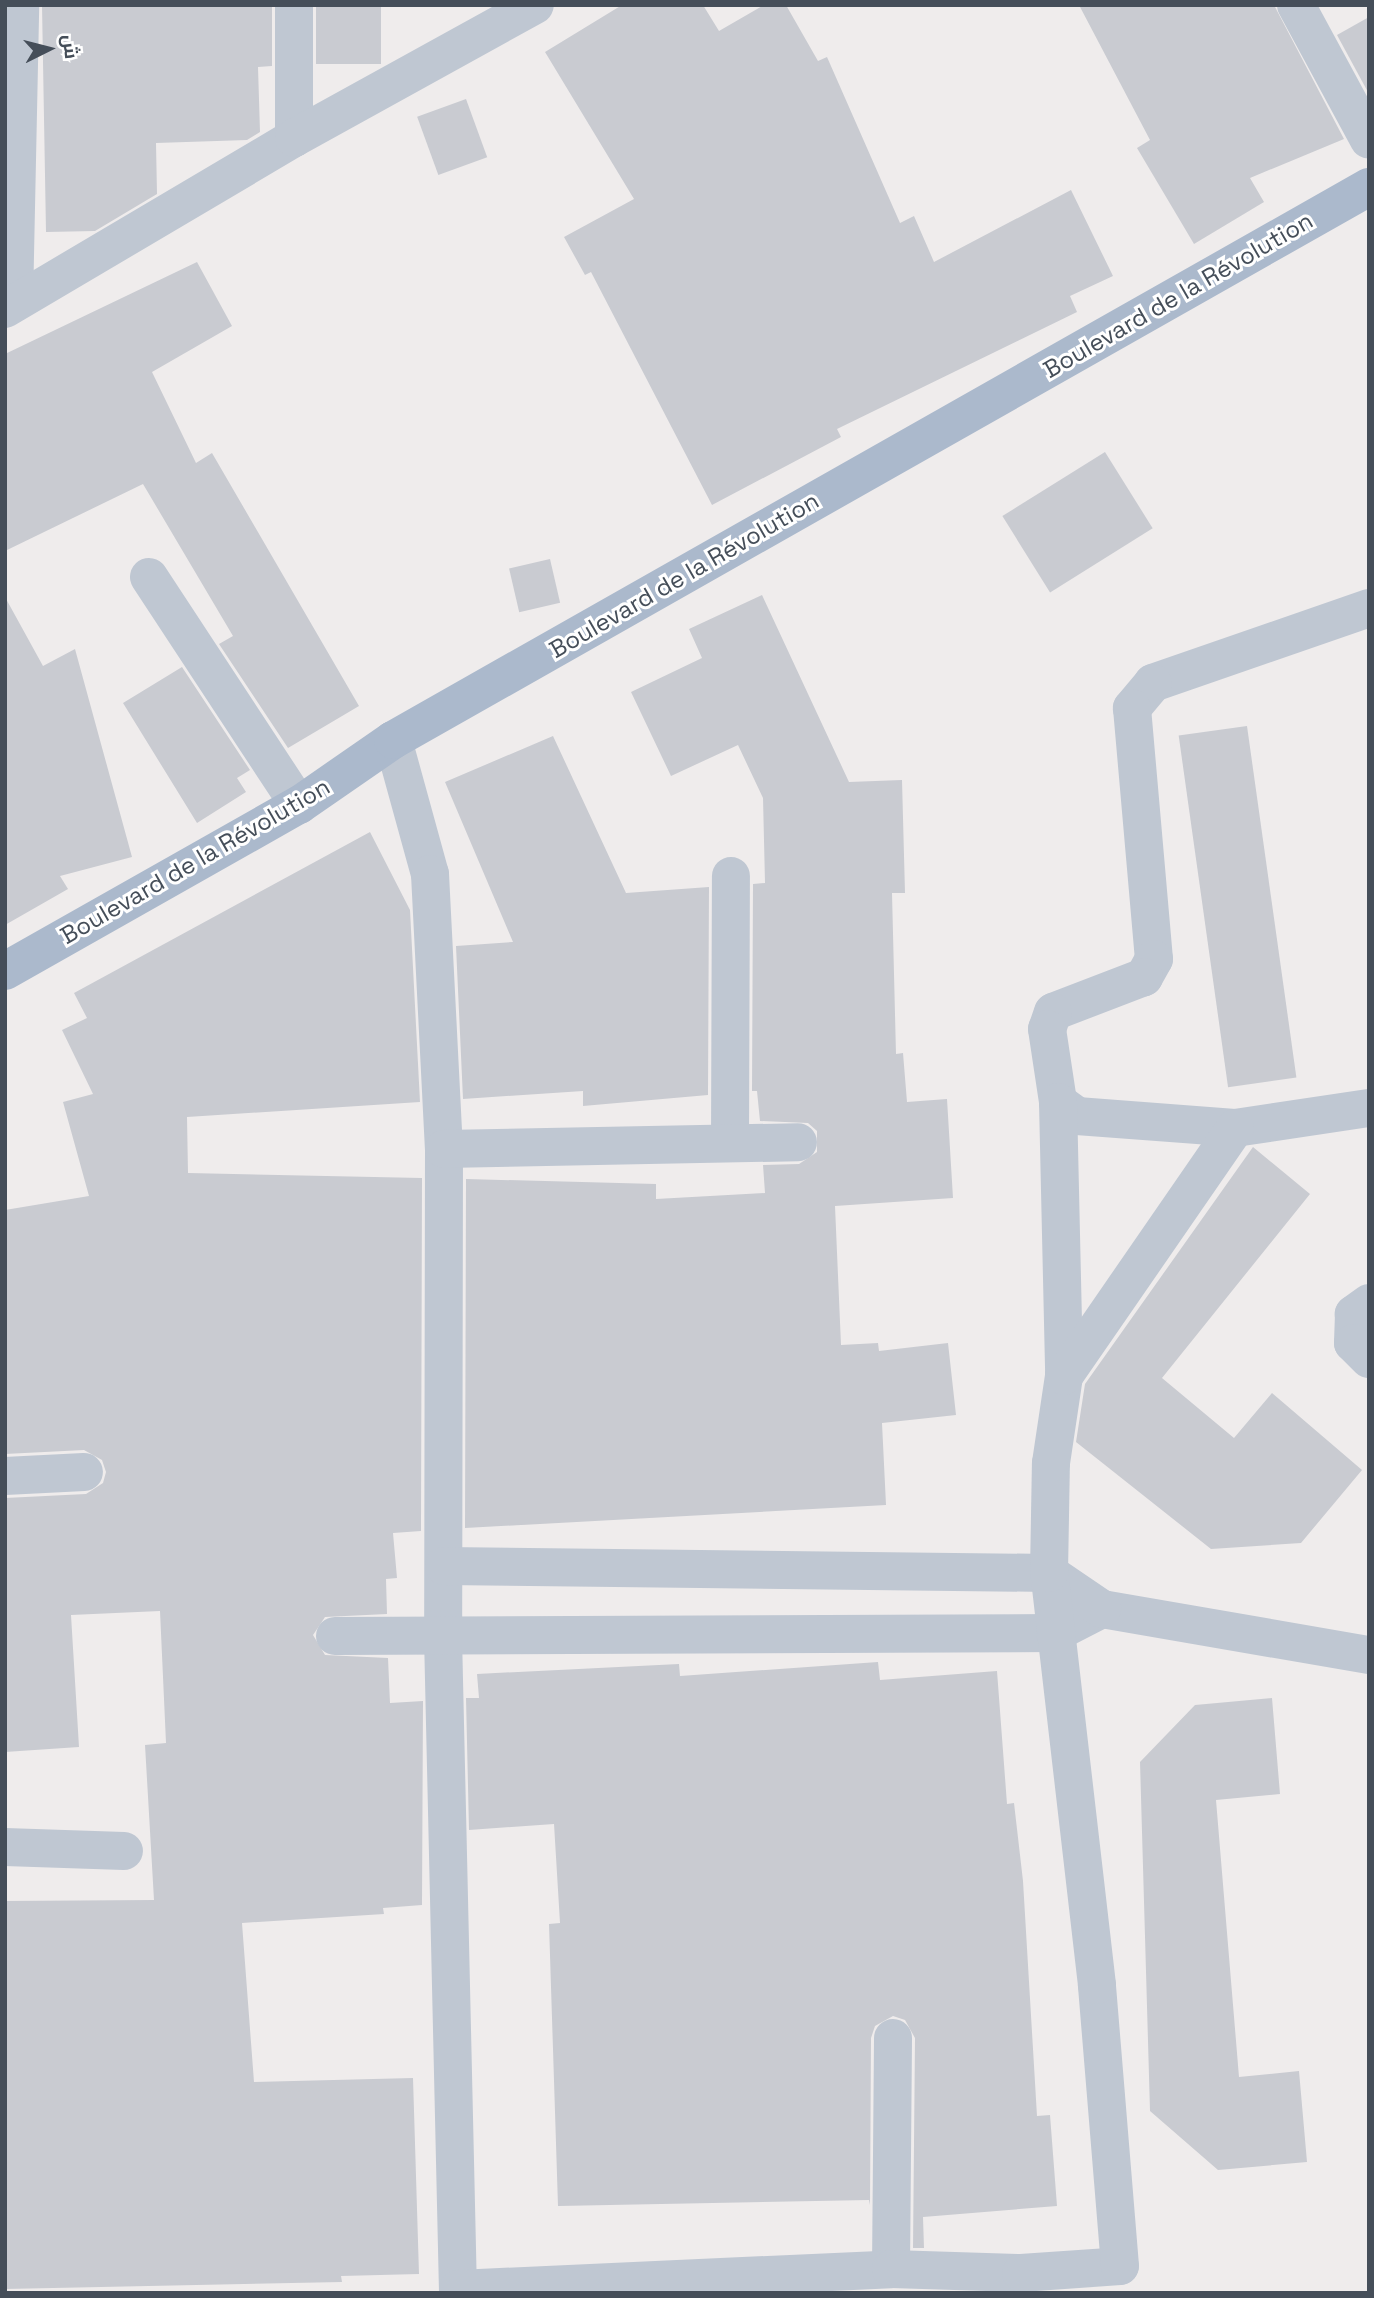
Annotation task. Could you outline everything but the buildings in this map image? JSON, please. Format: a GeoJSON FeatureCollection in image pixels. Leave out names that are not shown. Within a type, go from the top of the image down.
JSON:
{"type":"FeatureCollection","features":[{"type":"Feature","properties":{"kind":"main road","name":"Boulevard de la Révolution"},"geometry":{"type":"LineString","coordinates":[[5,971],[299,805],[393,740],[1369,187]]}},
{"type":"Feature","properties":{"kind":"street"},"geometry":{"type":"LineString","coordinates":[[10,306],[20,5]]}},
{"type":"Feature","properties":{"kind":"street"},"geometry":{"type":"LineString","coordinates":[[294,5],[294,138]]}},
{"type":"Feature","properties":{"kind":"street"},"geometry":{"type":"LineString","coordinates":[[10,306],[294,138],[535,5]]}},
{"type":"Feature","properties":{"kind":"street"},"geometry":{"type":"LineString","coordinates":[[1296,5],[1369,140]]}},
{"type":"Feature","properties":{"kind":"street"},"geometry":{"type":"LineString","coordinates":[[149,577],[299,805]]}},
{"type":"Feature","properties":{"kind":"street"},"geometry":{"type":"LineString","coordinates":[[393,740],[430,874],[444,1149],[443,1636],[458,2291],[891,2269],[1121,2279],[1097,1985],[1049,1573],[1051,1463],[1064,1376],[1058,1102],[1047,1029],[1053,1012],[1144,976],[1154,959],[1132,708],[1153,683],[1369,608]]}},
{"type":"Feature","properties":{"kind":"street"},"geometry":{"type":"LineString","coordinates":[[730,876],[730,1142]]}},
{"type":"Feature","properties":{"kind":"street"},"geometry":{"type":"LineString","coordinates":[[1058,1102],[1077,1116],[1235,1128],[1369,1108]]}},
{"type":"Feature","properties":{"kind":"street"},"geometry":{"type":"LineString","coordinates":[[1064,1376],[1235,1128]]}},
{"type":"Feature","properties":{"kind":"street"},"geometry":{"type":"LineString","coordinates":[[444,1149],[798,1142]]}},
{"type":"Feature","properties":{"kind":"street"},"geometry":{"type":"LineString","coordinates":[[1369,1303],[1354,1314],[1353,1343],[1369,1359]]}},
{"type":"Feature","properties":{"kind":"street"},"geometry":{"type":"LineString","coordinates":[[5,1476],[85,1472]]}},
{"type":"Feature","properties":{"kind":"street"},"geometry":{"type":"LineString","coordinates":[[444,1566],[1049,1573],[1102,1609],[1369,1656]]}},
{"type":"Feature","properties":{"kind":"street"},"geometry":{"type":"LineString","coordinates":[[335,1636],[1055,1633],[1102,1609]]}},
{"type":"Feature","properties":{"kind":"street"},"geometry":{"type":"LineString","coordinates":[[5,1847],[124,1851]]}},
{"type":"Feature","properties":{"kind":"street"},"geometry":{"type":"LineString","coordinates":[[891,2269],[892,2038]]}}]}
